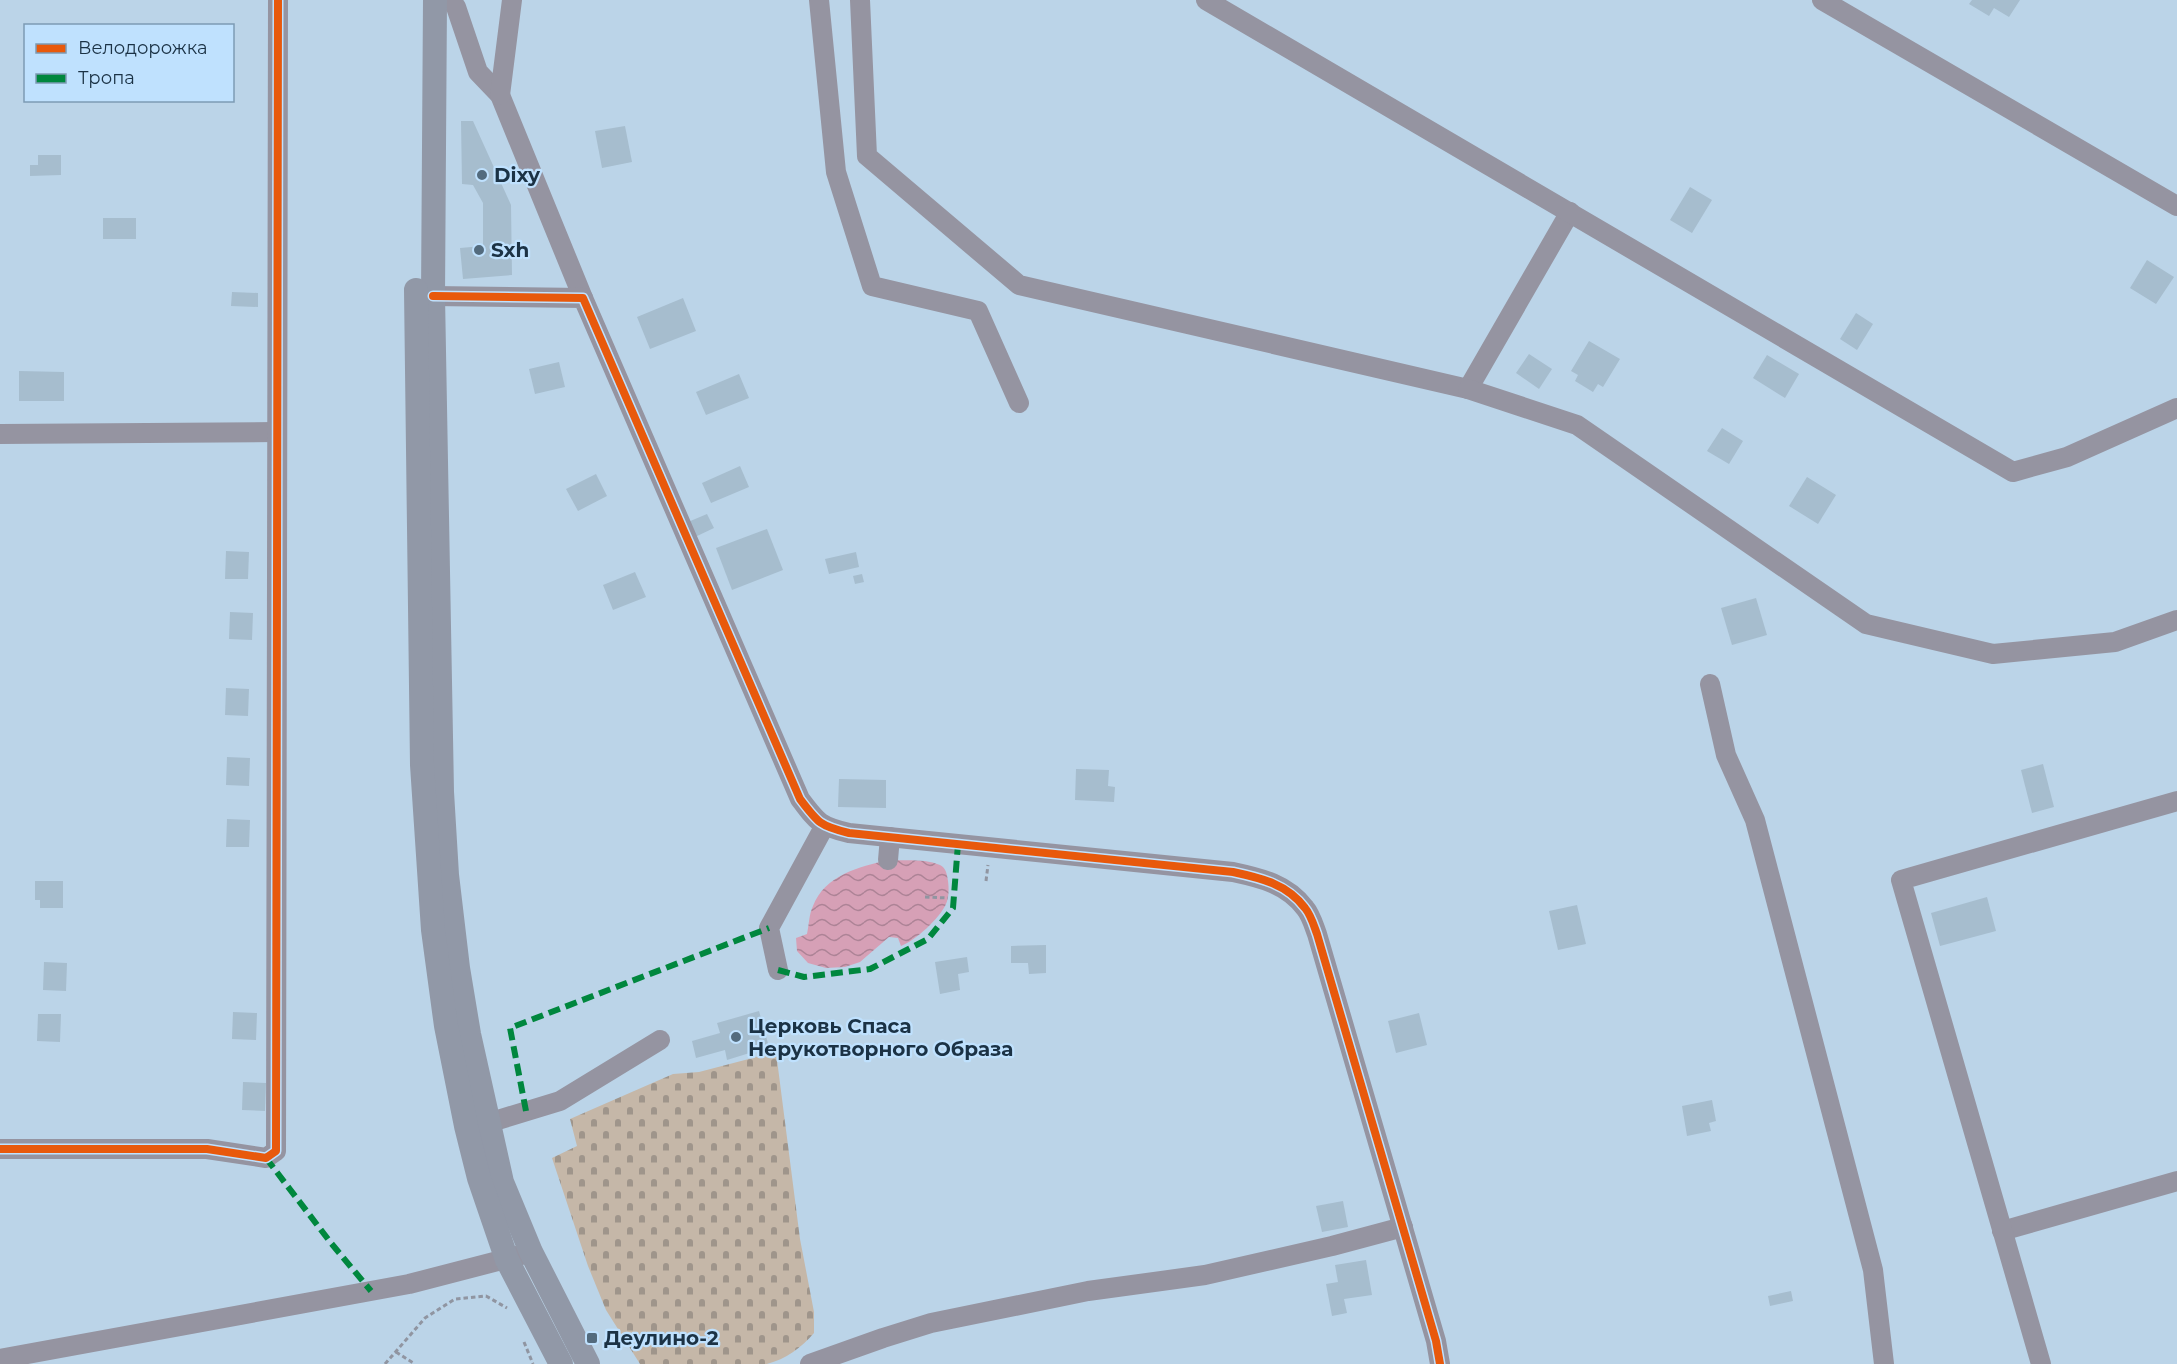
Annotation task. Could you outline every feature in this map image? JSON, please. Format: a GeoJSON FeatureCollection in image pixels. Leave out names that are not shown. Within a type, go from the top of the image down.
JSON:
{"type":"FeatureCollection","features":[{"type":"Feature","properties":{"kind":"main road"},"geometry":{"type":"LineString","coordinates":[[419,0],[416,291],[422,742],[433,930],[446,1026],[479,1178],[507,1260],[561,1364]]}},
{"type":"Feature","properties":{"kind":"main road"},"geometry":{"type":"LineString","coordinates":[[435,0],[433,296],[442,780],[447,875],[468,1034],[502,1182],[531,1252],[588,1364]]}},
{"type":"Feature","properties":{"kind":"street"},"geometry":{"type":"LineString","coordinates":[[0,1149],[207,1149],[266,1158],[276,1151],[278,0]]}},
{"type":"Feature","properties":{"kind":"street"},"geometry":{"type":"LineString","coordinates":[[451,0],[456,7],[478,72],[500,95],[583,298],[800,799],[810,814],[824,827],[849,833],[1233,872],[1269,880],[1290,892],[1306,909],[1317,934],[1436,1341],[1440,1364]]}},
{"type":"Feature","properties":{"kind":"street"},"geometry":{"type":"LineString","coordinates":[[500,95],[512,0]]}},
{"type":"Feature","properties":{"kind":"street"},"geometry":{"type":"LineString","coordinates":[[819,0],[836,171],[872,286],[978,311],[1018,403]]}},
{"type":"Feature","properties":{"kind":"street"},"geometry":{"type":"LineString","coordinates":[[860,0],[867,156],[1019,285],[1468,389],[1577,425],[1866,624],[1993,654],[2115,642],[2177,620]]}},
{"type":"Feature","properties":{"kind":"street"},"geometry":{"type":"LineString","coordinates":[[1206,0],[2013,472],[2067,457],[2177,408]]}},
{"type":"Feature","properties":{"kind":"street"},"geometry":{"type":"LineString","coordinates":[[1822,0],[2177,207]]}},
{"type":"Feature","properties":{"kind":"street"},"geometry":{"type":"LineString","coordinates":[[1468,389],[1570,212]]}},
{"type":"Feature","properties":{"kind":"street"},"geometry":{"type":"LineString","coordinates":[[433,296],[583,298]]}},
{"type":"Feature","properties":{"kind":"street"},"geometry":{"type":"LineString","coordinates":[[0,434],[276,432]]}},
{"type":"Feature","properties":{"kind":"street"},"geometry":{"type":"LineString","coordinates":[[1710,684],[1726,755],[1755,820],[1873,1270],[1884,1364]]}},
{"type":"Feature","properties":{"kind":"street"},"geometry":{"type":"LineString","coordinates":[[2041,1364],[1901,880],[2177,801]]}},
{"type":"Feature","properties":{"kind":"street"},"geometry":{"type":"LineString","coordinates":[[777,970],[769,928],[824,827]]}},
{"type":"Feature","properties":{"kind":"street"},"geometry":{"type":"LineString","coordinates":[[888,860],[890,837]]}},
{"type":"Feature","properties":{"kind":"street"},"geometry":{"type":"LineString","coordinates":[[488,1123],[560,1101],[660,1040]]}},
{"type":"Feature","properties":{"kind":"street"},"geometry":{"type":"LineString","coordinates":[[2002,1231],[2177,1181]]}},
{"type":"Feature","properties":{"kind":"street"},"geometry":{"type":"LineString","coordinates":[[810,1364],[931,1323],[1088,1291],[1205,1275],[1403,1227]]}},
{"type":"Feature","properties":{"kind":"street"},"geometry":{"type":"LineString","coordinates":[[0,1359],[409,1284],[531,1252]]}},
{"type":"Feature","properties":{"kind":"path"},"geometry":{"type":"LineString","coordinates":[[925,897],[948,898]]}},
{"type":"Feature","properties":{"kind":"path"},"geometry":{"type":"LineString","coordinates":[[385,1364],[425,1318],[455,1299],[486,1296],[511,1310]]}},
{"type":"Feature","properties":{"kind":"path"},"geometry":{"type":"LineString","coordinates":[[524,1342],[533,1364]]}},
{"type":"Feature","properties":{"kind":"path"},"geometry":{"type":"LineString","coordinates":[[396,1351],[415,1364]]}},
{"type":"Feature","properties":{"kind":"green space"},"geometry":{"type":"Polygon","coordinates":[[[776,1052],[800,1239],[814,1312],[814,1333],[793,1352],[767,1364],[640,1364],[606,1310],[588,1266],[552,1158],[577,1146],[570,1119],[673,1074],[699,1072],[776,1052]]]}},
{"type":"Feature","properties":{"kind":"water"},"geometry":{"type":"Polygon","coordinates":[[[888,860],[928,861],[944,868],[949,887],[943,910],[920,934],[901,946],[898,938],[889,937],[860,962],[845,967],[826,968],[808,963],[797,951],[796,938],[807,934],[811,912],[818,895],[844,874],[888,860]]]}},
{"type":"Feature","properties":{"kind":"building"},"geometry":{"type":"Polygon","coordinates":[[[1972,0],[2020,0],[2009,17],[1994,8],[1989,16],[1969,4],[1972,0]]]}},
{"type":"Feature","properties":{"kind":"building"},"geometry":{"type":"Polygon","coordinates":[[[461,121],[473,121],[511,205],[512,275],[463,279],[460,248],[483,246],[483,203],[473,185],[462,184],[461,121]]]}},
{"type":"Feature","properties":{"kind":"building"},"geometry":{"type":"Polygon","coordinates":[[[625,126],[632,162],[602,168],[595,131],[625,126]]]}},
{"type":"Feature","properties":{"kind":"building"},"geometry":{"type":"Polygon","coordinates":[[[38,155],[61,155],[61,175],[30,176],[30,165],[38,165],[38,155]]]}},
{"type":"Feature","properties":{"kind":"building"},"geometry":{"type":"Polygon","coordinates":[[[1690,187],[1712,200],[1692,233],[1670,220],[1690,187]]]}},
{"type":"Feature","properties":{"kind":"building"},"geometry":{"type":"Polygon","coordinates":[[[103,218],[136,218],[136,239],[103,239],[103,218]]]}},
{"type":"Feature","properties":{"kind":"building"},"geometry":{"type":"Polygon","coordinates":[[[2147,260],[2174,277],[2156,304],[2130,288],[2147,260]]]}},
{"type":"Feature","properties":{"kind":"building"},"geometry":{"type":"Polygon","coordinates":[[[232,292],[258,293],[258,307],[231,306],[232,292]]]}},
{"type":"Feature","properties":{"kind":"building"},"geometry":{"type":"Polygon","coordinates":[[[683,298],[696,331],[650,349],[637,317],[683,298]]]}},
{"type":"Feature","properties":{"kind":"building"},"geometry":{"type":"Polygon","coordinates":[[[1856,313],[1873,324],[1857,350],[1840,339],[1856,313]]]}},
{"type":"Feature","properties":{"kind":"building"},"geometry":{"type":"Polygon","coordinates":[[[1589,341],[1620,359],[1603,387],[1598,384],[1593,392],[1575,381],[1578,375],[1571,371],[1589,341]]]}},
{"type":"Feature","properties":{"kind":"building"},"geometry":{"type":"Polygon","coordinates":[[[1529,354],[1552,369],[1539,389],[1516,373],[1529,354]]]}},
{"type":"Feature","properties":{"kind":"building"},"geometry":{"type":"Polygon","coordinates":[[[1767,355],[1799,374],[1785,398],[1753,378],[1767,355]]]}},
{"type":"Feature","properties":{"kind":"building"},"geometry":{"type":"Polygon","coordinates":[[[559,362],[565,387],[535,394],[529,369],[559,362]]]}},
{"type":"Feature","properties":{"kind":"building"},"geometry":{"type":"Polygon","coordinates":[[[19,371],[64,372],[64,401],[19,401],[19,371]]]}},
{"type":"Feature","properties":{"kind":"building"},"geometry":{"type":"Polygon","coordinates":[[[739,374],[749,398],[706,415],[696,392],[739,374]]]}},
{"type":"Feature","properties":{"kind":"building"},"geometry":{"type":"Polygon","coordinates":[[[1722,428],[1743,441],[1729,464],[1707,451],[1722,428]]]}},
{"type":"Feature","properties":{"kind":"building"},"geometry":{"type":"Polygon","coordinates":[[[740,466],[749,487],[711,503],[702,483],[740,466]]]}},
{"type":"Feature","properties":{"kind":"building"},"geometry":{"type":"Polygon","coordinates":[[[596,474],[607,496],[578,511],[566,489],[596,474]]]}},
{"type":"Feature","properties":{"kind":"building"},"geometry":{"type":"Polygon","coordinates":[[[1807,477],[1836,495],[1818,524],[1789,506],[1807,477]]]}},
{"type":"Feature","properties":{"kind":"building"},"geometry":{"type":"Polygon","coordinates":[[[707,514],[714,528],[695,537],[688,522],[707,514]]]}},
{"type":"Feature","properties":{"kind":"building"},"geometry":{"type":"Polygon","coordinates":[[[767,529],[783,570],[732,590],[716,548],[767,529]]]}},
{"type":"Feature","properties":{"kind":"building"},"geometry":{"type":"Polygon","coordinates":[[[226,551],[249,552],[248,579],[225,579],[226,551]]]}},
{"type":"Feature","properties":{"kind":"building"},"geometry":{"type":"Polygon","coordinates":[[[856,552],[859,567],[829,574],[825,559],[856,552]]]}},
{"type":"Feature","properties":{"kind":"building"},"geometry":{"type":"Polygon","coordinates":[[[635,572],[646,597],[613,610],[603,585],[635,572]]]}},
{"type":"Feature","properties":{"kind":"building"},"geometry":{"type":"Polygon","coordinates":[[[862,574],[864,582],[855,584],[853,576],[862,574]]]}},
{"type":"Feature","properties":{"kind":"building"},"geometry":{"type":"Polygon","coordinates":[[[1756,598],[1767,635],[1732,645],[1721,608],[1756,598]]]}},
{"type":"Feature","properties":{"kind":"building"},"geometry":{"type":"Polygon","coordinates":[[[230,612],[253,613],[252,640],[229,639],[230,612]]]}},
{"type":"Feature","properties":{"kind":"building"},"geometry":{"type":"Polygon","coordinates":[[[226,688],[249,689],[248,716],[225,715],[226,688]]]}},
{"type":"Feature","properties":{"kind":"building"},"geometry":{"type":"Polygon","coordinates":[[[227,757],[250,758],[249,786],[226,785],[227,757]]]}},
{"type":"Feature","properties":{"kind":"building"},"geometry":{"type":"Polygon","coordinates":[[[2043,764],[2054,807],[2032,813],[2021,770],[2043,764]]]}},
{"type":"Feature","properties":{"kind":"building"},"geometry":{"type":"Polygon","coordinates":[[[1076,769],[1109,770],[1108,786],[1115,787],[1114,802],[1075,800],[1076,769]]]}},
{"type":"Feature","properties":{"kind":"building"},"geometry":{"type":"Polygon","coordinates":[[[839,779],[886,780],[886,808],[838,807],[839,779]]]}},
{"type":"Feature","properties":{"kind":"building"},"geometry":{"type":"Polygon","coordinates":[[[227,819],[250,820],[249,847],[226,847],[227,819]]]}},
{"type":"Feature","properties":{"kind":"building"},"geometry":{"type":"Polygon","coordinates":[[[35,881],[63,881],[63,908],[40,908],[40,900],[35,900],[35,881]]]}},
{"type":"Feature","properties":{"kind":"building"},"geometry":{"type":"Polygon","coordinates":[[[1987,897],[1996,931],[1940,946],[1931,913],[1987,897]]]}},
{"type":"Feature","properties":{"kind":"building"},"geometry":{"type":"Polygon","coordinates":[[[1577,905],[1586,944],[1558,950],[1549,911],[1577,905]]]}},
{"type":"Feature","properties":{"kind":"building"},"geometry":{"type":"Polygon","coordinates":[[[1046,945],[1046,973],[1029,974],[1028,963],[1011,963],[1011,946],[1046,945]]]}},
{"type":"Feature","properties":{"kind":"building"},"geometry":{"type":"Polygon","coordinates":[[[967,957],[969,972],[958,974],[960,990],[940,994],[935,962],[967,957]]]}},
{"type":"Feature","properties":{"kind":"building"},"geometry":{"type":"Polygon","coordinates":[[[44,962],[67,963],[66,991],[43,990],[44,962]]]}},
{"type":"Feature","properties":{"kind":"building","name":"Церковь Спаса Нерукотворного Образа"},"geometry":{"type":"Polygon","coordinates":[[[759,1011],[769,1047],[727,1060],[725,1050],[696,1058],[692,1041],[720,1033],[717,1023],[759,1011]]]}},
{"type":"Feature","properties":{"kind":"building"},"geometry":{"type":"Polygon","coordinates":[[[233,1012],[257,1013],[256,1040],[232,1039],[233,1012]]]}},
{"type":"Feature","properties":{"kind":"building"},"geometry":{"type":"Polygon","coordinates":[[[1419,1013],[1427,1045],[1396,1053],[1388,1021],[1419,1013]]]}},
{"type":"Feature","properties":{"kind":"building"},"geometry":{"type":"Polygon","coordinates":[[[38,1014],[61,1014],[60,1042],[37,1041],[38,1014]]]}},
{"type":"Feature","properties":{"kind":"building"},"geometry":{"type":"Polygon","coordinates":[[[243,1082],[266,1083],[265,1111],[242,1110],[243,1082]]]}},
{"type":"Feature","properties":{"kind":"building"},"geometry":{"type":"Polygon","coordinates":[[[1712,1100],[1716,1121],[1709,1123],[1711,1131],[1687,1136],[1682,1106],[1712,1100]]]}},
{"type":"Feature","properties":{"kind":"building"},"geometry":{"type":"Polygon","coordinates":[[[1343,1201],[1348,1227],[1322,1232],[1316,1206],[1343,1201]]]}},
{"type":"Feature","properties":{"kind":"building"},"geometry":{"type":"Polygon","coordinates":[[[1366,1260],[1372,1295],[1344,1299],[1347,1313],[1332,1316],[1326,1284],[1338,1282],[1335,1265],[1366,1260]]]}},
{"type":"Feature","properties":{"kind":"building"},"geometry":{"type":"Polygon","coordinates":[[[1791,1291],[1793,1301],[1770,1306],[1768,1296],[1791,1291]]]}},
{"type":"Feature","properties":{"kind":"marked path"},"geometry":{"type":"LineString","coordinates":[[778,970],[804,977],[870,969],[928,939],[953,908],[958,844]]}},
{"type":"Feature","properties":{"kind":"marked path"},"geometry":{"type":"LineString","coordinates":[[526,1111],[510,1028],[769,928]]}},
{"type":"Feature","properties":{"kind":"marked path"},"geometry":{"type":"LineString","coordinates":[[266,1158],[371,1291]]}},
{"type":"Feature","properties":{"kind":"cycle path"},"geometry":{"type":"LineString","coordinates":[[0,1149],[207,1149],[266,1158],[276,1151],[278,0]]}},
{"type":"Feature","properties":{"kind":"cycle path"},"geometry":{"type":"LineString","coordinates":[[433,296],[583,298],[800,799],[820,822],[849,833],[1233,872],[1273,883],[1298,900],[1309,914],[1317,934],[1436,1341],[1440,1364]]}},
{"type":"Feature","properties":{"kind":"place","name":"Dixy"},"geometry":{"type":"Point","coordinates":[482,175]}},
{"type":"Feature","properties":{"kind":"place","name":"Sxh"},"geometry":{"type":"Point","coordinates":[479,250]}},
{"type":"Feature","properties":{"kind":"place","name":"Церковь Спаса Нерукотворного Образа"},"geometry":{"type":"Point","coordinates":[736,1037]}},
{"type":"Feature","properties":{"kind":"place","name":"Деулино-2"},"geometry":{"type":"Point","coordinates":[592,1338]}}]}
